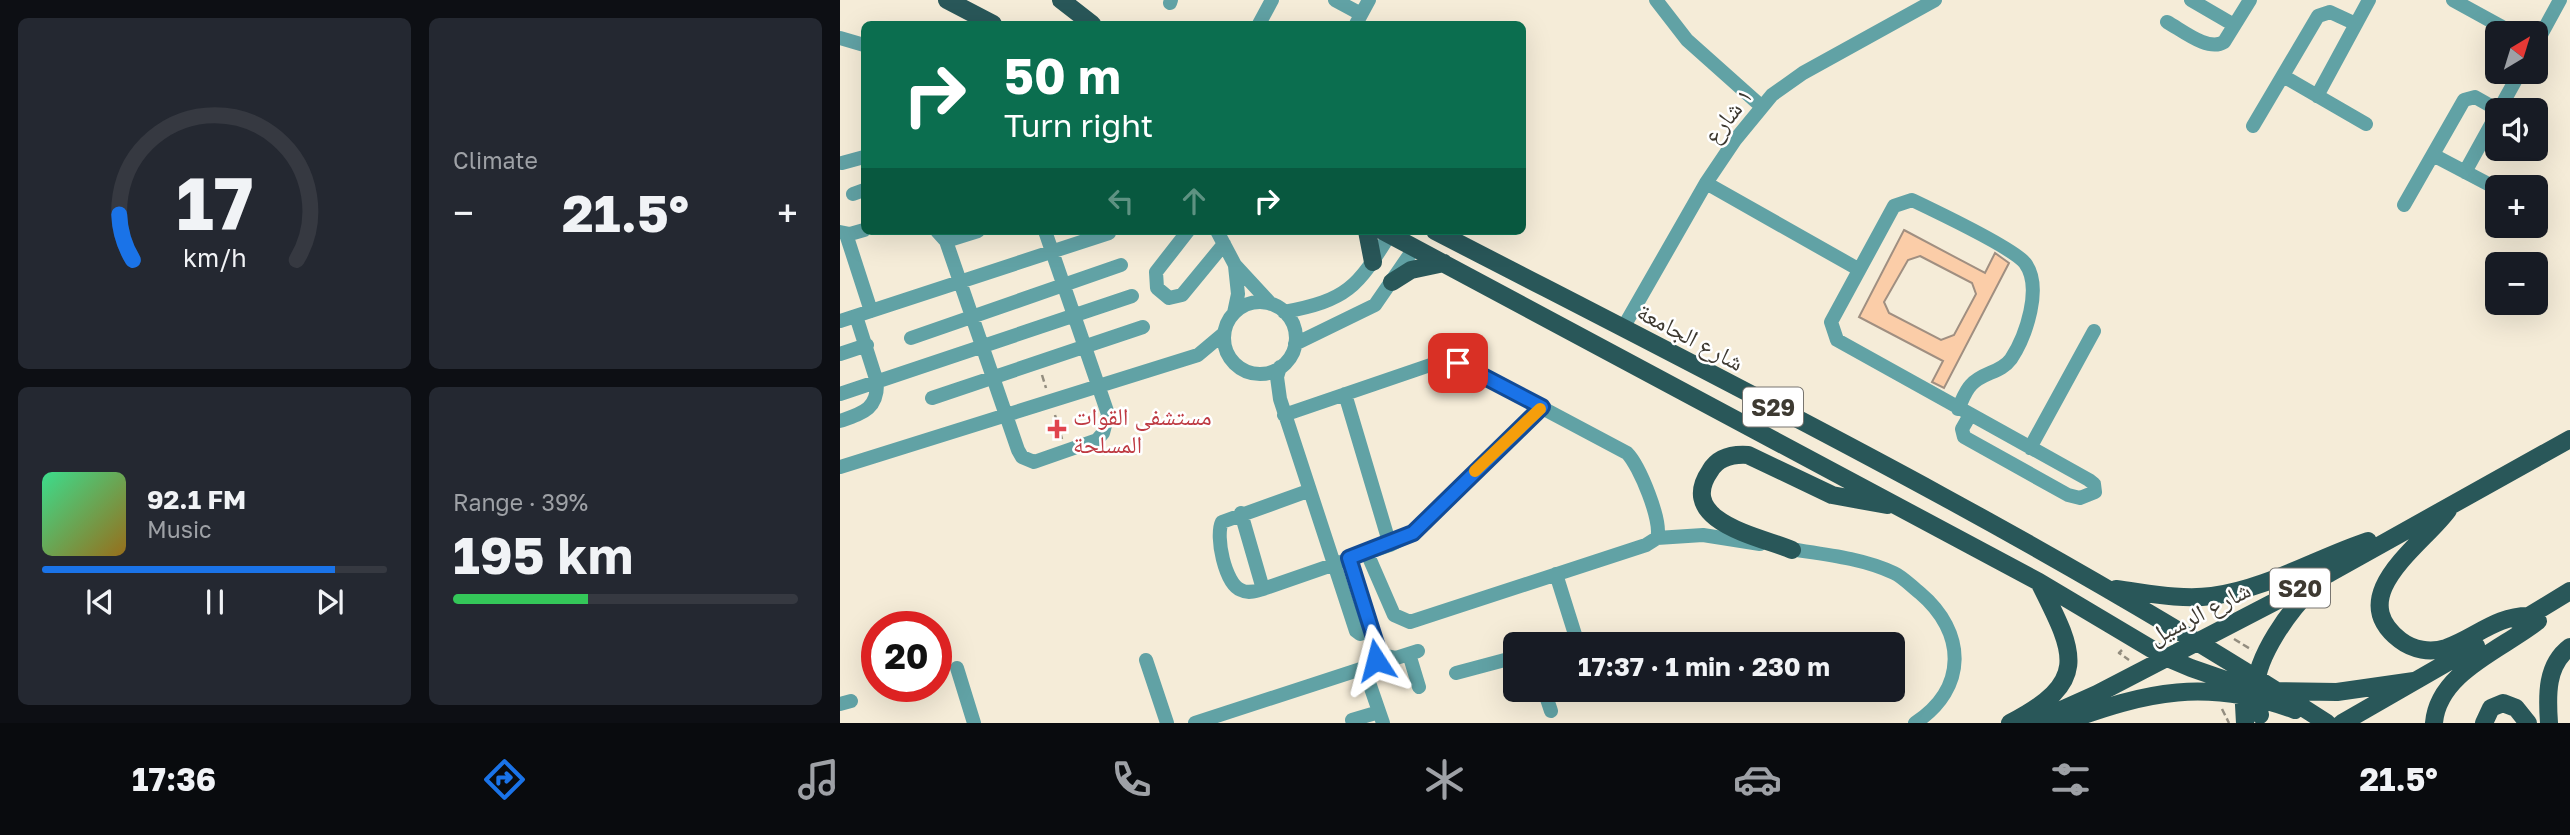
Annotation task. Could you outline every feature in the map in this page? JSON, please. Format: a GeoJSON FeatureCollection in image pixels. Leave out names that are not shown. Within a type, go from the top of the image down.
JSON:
{"type":"FeatureCollection","features":[{"type":"Feature","properties":{"kind":"main road"},"geometry":{"type":"LineString","coordinates":[[947,0],[987,21]]}},
{"type":"Feature","properties":{"kind":"main road"},"geometry":{"type":"LineString","coordinates":[[1061,0],[1088,21]]}},
{"type":"Feature","properties":{"kind":"main road"},"geometry":{"type":"LineString","coordinates":[[1368,235],[1373,262]]}},
{"type":"Feature","properties":{"kind":"main road","name":"S29"},"geometry":{"type":"LineString","coordinates":[[1391,235],[2039,582],[2218,691],[2253,702]]}},
{"type":"Feature","properties":{"kind":"main road","name":"شارع الجامعة"},"geometry":{"type":"LineString","coordinates":[[1443,235],[1917,481],[2108,588]]}},
{"type":"Feature","properties":{"kind":"main road"},"geometry":{"type":"LineString","coordinates":[[1392,282],[1411,270],[1444,263]]}},
{"type":"Feature","properties":{"kind":"main road","name":"شارع الرسيل"},"geometry":{"type":"LineString","coordinates":[[2032,723],[2097,694],[2330,573],[2402,530],[2570,439]]}},
{"type":"Feature","properties":{"kind":"main road"},"geometry":{"type":"LineString","coordinates":[[1792,550],[1734,529],[1713,516],[1705,503],[1703,488],[1708,473],[1718,461],[1732,455],[1748,455],[1832,495],[1897,506]]}},
{"type":"Feature","properties":{"kind":"main road"},"geometry":{"type":"LineString","coordinates":[[2452,504],[2385,581],[2381,599],[2388,626],[2408,646],[2435,651],[2454,645],[2504,619],[2530,616]]}},
{"type":"Feature","properties":{"kind":"main road"},"geometry":{"type":"LineString","coordinates":[[2108,588],[2179,597],[2227,593],[2258,585],[2318,559],[2402,530]]}},
{"type":"Feature","properties":{"kind":"main road"},"geometry":{"type":"LineString","coordinates":[[2253,702],[2287,616],[2298,601],[2330,573]]}},
{"type":"Feature","properties":{"kind":"main road"},"geometry":{"type":"LineString","coordinates":[[2010,723],[2056,694],[2068,668],[2068,649],[2063,630],[2039,582]]}},
{"type":"Feature","properties":{"kind":"main road","name":"S29"},"geometry":{"type":"LineString","coordinates":[[2108,588],[2237,667],[2253,702]]}},
{"type":"Feature","properties":{"kind":"main road"},"geometry":{"type":"LineString","coordinates":[[2342,723],[2564,596]]}},
{"type":"Feature","properties":{"kind":"main road"},"geometry":{"type":"LineString","coordinates":[[2434,723],[2441,699],[2456,681],[2536,622],[2564,596]]}},
{"type":"Feature","properties":{"kind":"main road"},"geometry":{"type":"LineString","coordinates":[[2549,723],[2550,678],[2556,663],[2570,647]]}},
{"type":"Feature","properties":{"kind":"main road"},"geometry":{"type":"LineString","coordinates":[[2165,657],[2253,702],[2325,723]]}},
{"type":"Feature","properties":{"kind":"main road"},"geometry":{"type":"LineString","coordinates":[[2253,702],[2277,691],[2337,692],[2414,681]]}},
{"type":"Feature","properties":{"kind":"main road"},"geometry":{"type":"LineString","coordinates":[[2062,723],[2136,697],[2218,691]]}},
{"type":"Feature","properties":{"kind":"main road"},"geometry":{"type":"LineString","coordinates":[[2277,691],[2325,723]]}},
{"type":"Feature","properties":{"kind":"main road"},"geometry":{"type":"LineString","coordinates":[[2484,723],[2490,708],[2503,703],[2516,708],[2528,723]]}},
{"type":"Feature","properties":{"kind":"street"},"geometry":{"type":"LineString","coordinates":[[1261,21],[1272,0]]}},
{"type":"Feature","properties":{"kind":"street"},"geometry":{"type":"LineString","coordinates":[[1335,0],[1359,19],[1369,0]]}},
{"type":"Feature","properties":{"kind":"street"},"geometry":{"type":"LineString","coordinates":[[1657,0],[1687,40],[1761,106]]}},
{"type":"Feature","properties":{"kind":"street","name":"١ شارع"},"geometry":{"type":"LineString","coordinates":[[1623,328],[1706,183],[1761,106],[1787,83],[1935,0]]}},
{"type":"Feature","properties":{"kind":"street"},"geometry":{"type":"LineString","coordinates":[[2191,0],[2234,25]]}},
{"type":"Feature","properties":{"kind":"street"},"geometry":{"type":"LineString","coordinates":[[2167,22],[2213,46],[2224,42],[2250,0]]}},
{"type":"Feature","properties":{"kind":"street"},"geometry":{"type":"LineString","coordinates":[[2317,96],[2369,0]]}},
{"type":"Feature","properties":{"kind":"street"},"geometry":{"type":"LineString","coordinates":[[2453,0],[2491,21]]}},
{"type":"Feature","properties":{"kind":"street"},"geometry":{"type":"LineString","coordinates":[[2548,22],[2560,0]]}},
{"type":"Feature","properties":{"kind":"street"},"geometry":{"type":"LineString","coordinates":[[2253,126],[2318,16],[2330,12],[2356,24]]}},
{"type":"Feature","properties":{"kind":"street"},"geometry":{"type":"LineString","coordinates":[[840,38],[861,44]]}},
{"type":"Feature","properties":{"kind":"street"},"geometry":{"type":"LineString","coordinates":[[2283,76],[2366,124]]}},
{"type":"Feature","properties":{"kind":"street"},"geometry":{"type":"LineString","coordinates":[[2404,205],[2465,100],[2475,97],[2485,104]]}},
{"type":"Feature","properties":{"kind":"street"},"geometry":{"type":"LineString","coordinates":[[2465,172],[2485,136]]}},
{"type":"Feature","properties":{"kind":"street"},"geometry":{"type":"LineString","coordinates":[[2433,155],[2485,182]]}},
{"type":"Feature","properties":{"kind":"street"},"geometry":{"type":"LineString","coordinates":[[842,163],[861,158]]}},
{"type":"Feature","properties":{"kind":"street"},"geometry":{"type":"LineString","coordinates":[[1706,183],[1858,269]]}},
{"type":"Feature","properties":{"kind":"street"},"geometry":{"type":"LineString","coordinates":[[1964,412],[1964,437],[2068,495],[2087,498],[2095,492],[2094,484],[1964,412],[1837,340],[1831,322],[1858,269],[1894,206],[1912,200],[2011,253],[2026,264],[2034,292],[2033,305],[2014,352],[2005,365],[1972,383],[1964,412]]}},
{"type":"Feature","properties":{"kind":"street"},"geometry":{"type":"LineString","coordinates":[[861,230],[843,233],[871,311]]}},
{"type":"Feature","properties":{"kind":"street"},"geometry":{"type":"LineString","coordinates":[[941,236],[983,345],[1018,450],[1023,457],[1034,462],[1097,440],[1107,424],[1108,414],[1046,235]]}},
{"type":"Feature","properties":{"kind":"street"},"geometry":{"type":"LineString","coordinates":[[840,321],[1103,235]]}},
{"type":"Feature","properties":{"kind":"street"},"geometry":{"type":"LineString","coordinates":[[1185,235],[1154,278],[1157,288],[1168,298],[1182,295],[1220,237],[1235,265],[1292,323],[1295,344],[1289,358],[1271,372],[1253,373]]}},
{"type":"Feature","properties":{"kind":"street"},"geometry":{"type":"LineString","coordinates":[[1284,312],[1308,307],[1341,295],[1356,286],[1373,262],[1386,235]]}},
{"type":"Feature","properties":{"kind":"street"},"geometry":{"type":"LineString","coordinates":[[1295,344],[1375,305],[1415,247]]}},
{"type":"Feature","properties":{"kind":"street"},"geometry":{"type":"LineString","coordinates":[[911,338],[1121,265]]}},
{"type":"Feature","properties":{"kind":"street"},"geometry":{"type":"LineString","coordinates":[[840,467],[1198,355],[1223,334],[1234,313],[1238,294],[1235,265]]}},
{"type":"Feature","properties":{"kind":"street"},"geometry":{"type":"LineString","coordinates":[[1341,295],[1355,316]]}},
{"type":"Feature","properties":{"kind":"street"},"geometry":{"type":"LineString","coordinates":[[840,394],[1132,296]]}},
{"type":"Feature","properties":{"kind":"street"},"geometry":{"type":"LineString","coordinates":[[1234,313],[1248,304],[1271,304]]}},
{"type":"Feature","properties":{"kind":"street"},"geometry":{"type":"LineString","coordinates":[[1308,307],[1316,333]]}},
{"type":"Feature","properties":{"kind":"street"},"geometry":{"type":"LineString","coordinates":[[840,421],[872,407],[877,382],[856,316]]}},
{"type":"Feature","properties":{"kind":"street"},"geometry":{"type":"LineString","coordinates":[[932,398],[1143,327]]}},
{"type":"Feature","properties":{"kind":"street"},"geometry":{"type":"LineString","coordinates":[[2030,448],[2094,331]]}},
{"type":"Feature","properties":{"kind":"street"},"geometry":{"type":"LineString","coordinates":[[1223,334],[1232,361]]}},
{"type":"Feature","properties":{"kind":"street"},"geometry":{"type":"LineString","coordinates":[[840,354],[867,345]]}},
{"type":"Feature","properties":{"kind":"street"},"geometry":{"type":"LineString","coordinates":[[1198,355],[1232,361],[1268,384],[1280,399]]}},
{"type":"Feature","properties":{"kind":"street"},"geometry":{"type":"LineString","coordinates":[[1284,415],[1445,360],[1452,360],[1616,446],[1634,460],[1659,525],[1657,538]]}},
{"type":"Feature","properties":{"kind":"street"},"geometry":{"type":"LineString","coordinates":[[1280,367],[1277,388],[1284,415],[1332,565],[1356,631],[1360,634],[1373,631]]}},
{"type":"Feature","properties":{"kind":"street"},"geometry":{"type":"LineString","coordinates":[[1345,394],[1390,545]]}},
{"type":"Feature","properties":{"kind":"street"},"geometry":{"type":"LineString","coordinates":[[1308,491],[1222,522],[1218,530],[1218,541],[1231,582],[1238,590],[1249,592],[1263,589],[1390,545],[1420,528],[1457,487],[1542,407]]}},
{"type":"Feature","properties":{"kind":"street"},"geometry":{"type":"LineString","coordinates":[[1241,513],[1263,589]]}},
{"type":"Feature","properties":{"kind":"street"},"geometry":{"type":"LineString","coordinates":[[1367,553],[1392,610],[1404,621],[1646,545],[1657,538],[1703,535],[1849,559],[1896,574],[1938,608],[1955,643],[1955,665],[1940,700],[1915,723]]}},
{"type":"Feature","properties":{"kind":"street"},"geometry":{"type":"LineString","coordinates":[[1195,723],[1364,668],[1376,660],[1378,654],[1373,631],[1349,558]]}},
{"type":"Feature","properties":{"kind":"street"},"geometry":{"type":"LineString","coordinates":[[1556,574],[1574,632]]}},
{"type":"Feature","properties":{"kind":"street"},"geometry":{"type":"LineString","coordinates":[[1378,654],[1390,658],[1413,652],[1419,687]]}},
{"type":"Feature","properties":{"kind":"street"},"geometry":{"type":"LineString","coordinates":[[1146,660],[1167,723]]}},
{"type":"Feature","properties":{"kind":"street"},"geometry":{"type":"LineString","coordinates":[[1456,673],[1503,660]]}},
{"type":"Feature","properties":{"kind":"street"},"geometry":{"type":"LineString","coordinates":[[957,668],[974,723]]}},
{"type":"Feature","properties":{"kind":"street"},"geometry":{"type":"LineString","coordinates":[[1352,720],[1381,718],[1364,668]]}},
{"type":"Feature","properties":{"kind":"street"},"geometry":{"type":"LineString","coordinates":[[1548,702],[1551,711]]}},
{"type":"Feature","properties":{"kind":"building"},"geometry":{"type":"Polygon","coordinates":[[[1904,230],[1985,273],[1995,253],[2009,263],[1944,388],[1932,382],[1943,361],[1859,317],[1904,230]],[[1920,256],[1908,260],[1884,302],[1889,313],[1941,340],[1954,335],[1976,294],[1972,283],[1920,256]]]}},
{"type":"Feature","properties":{"kind":"slow traffic"},"geometry":{"type":"LineString","coordinates":[[1475,471],[1540,409]]}},
{"type":"Feature","properties":{"kind":"place","name":"مستشفى القوات المسلحة"},"geometry":{"type":"Point","coordinates":[1057,429]}},
{"type":"Feature","properties":{"kind":"route"},"geometry":{"type":"LineString","coordinates":[[1376,660],[1377,647],[1349,558],[1390,545],[1413,533],[1457,487],[1542,407],[1458,363]]}}]}
